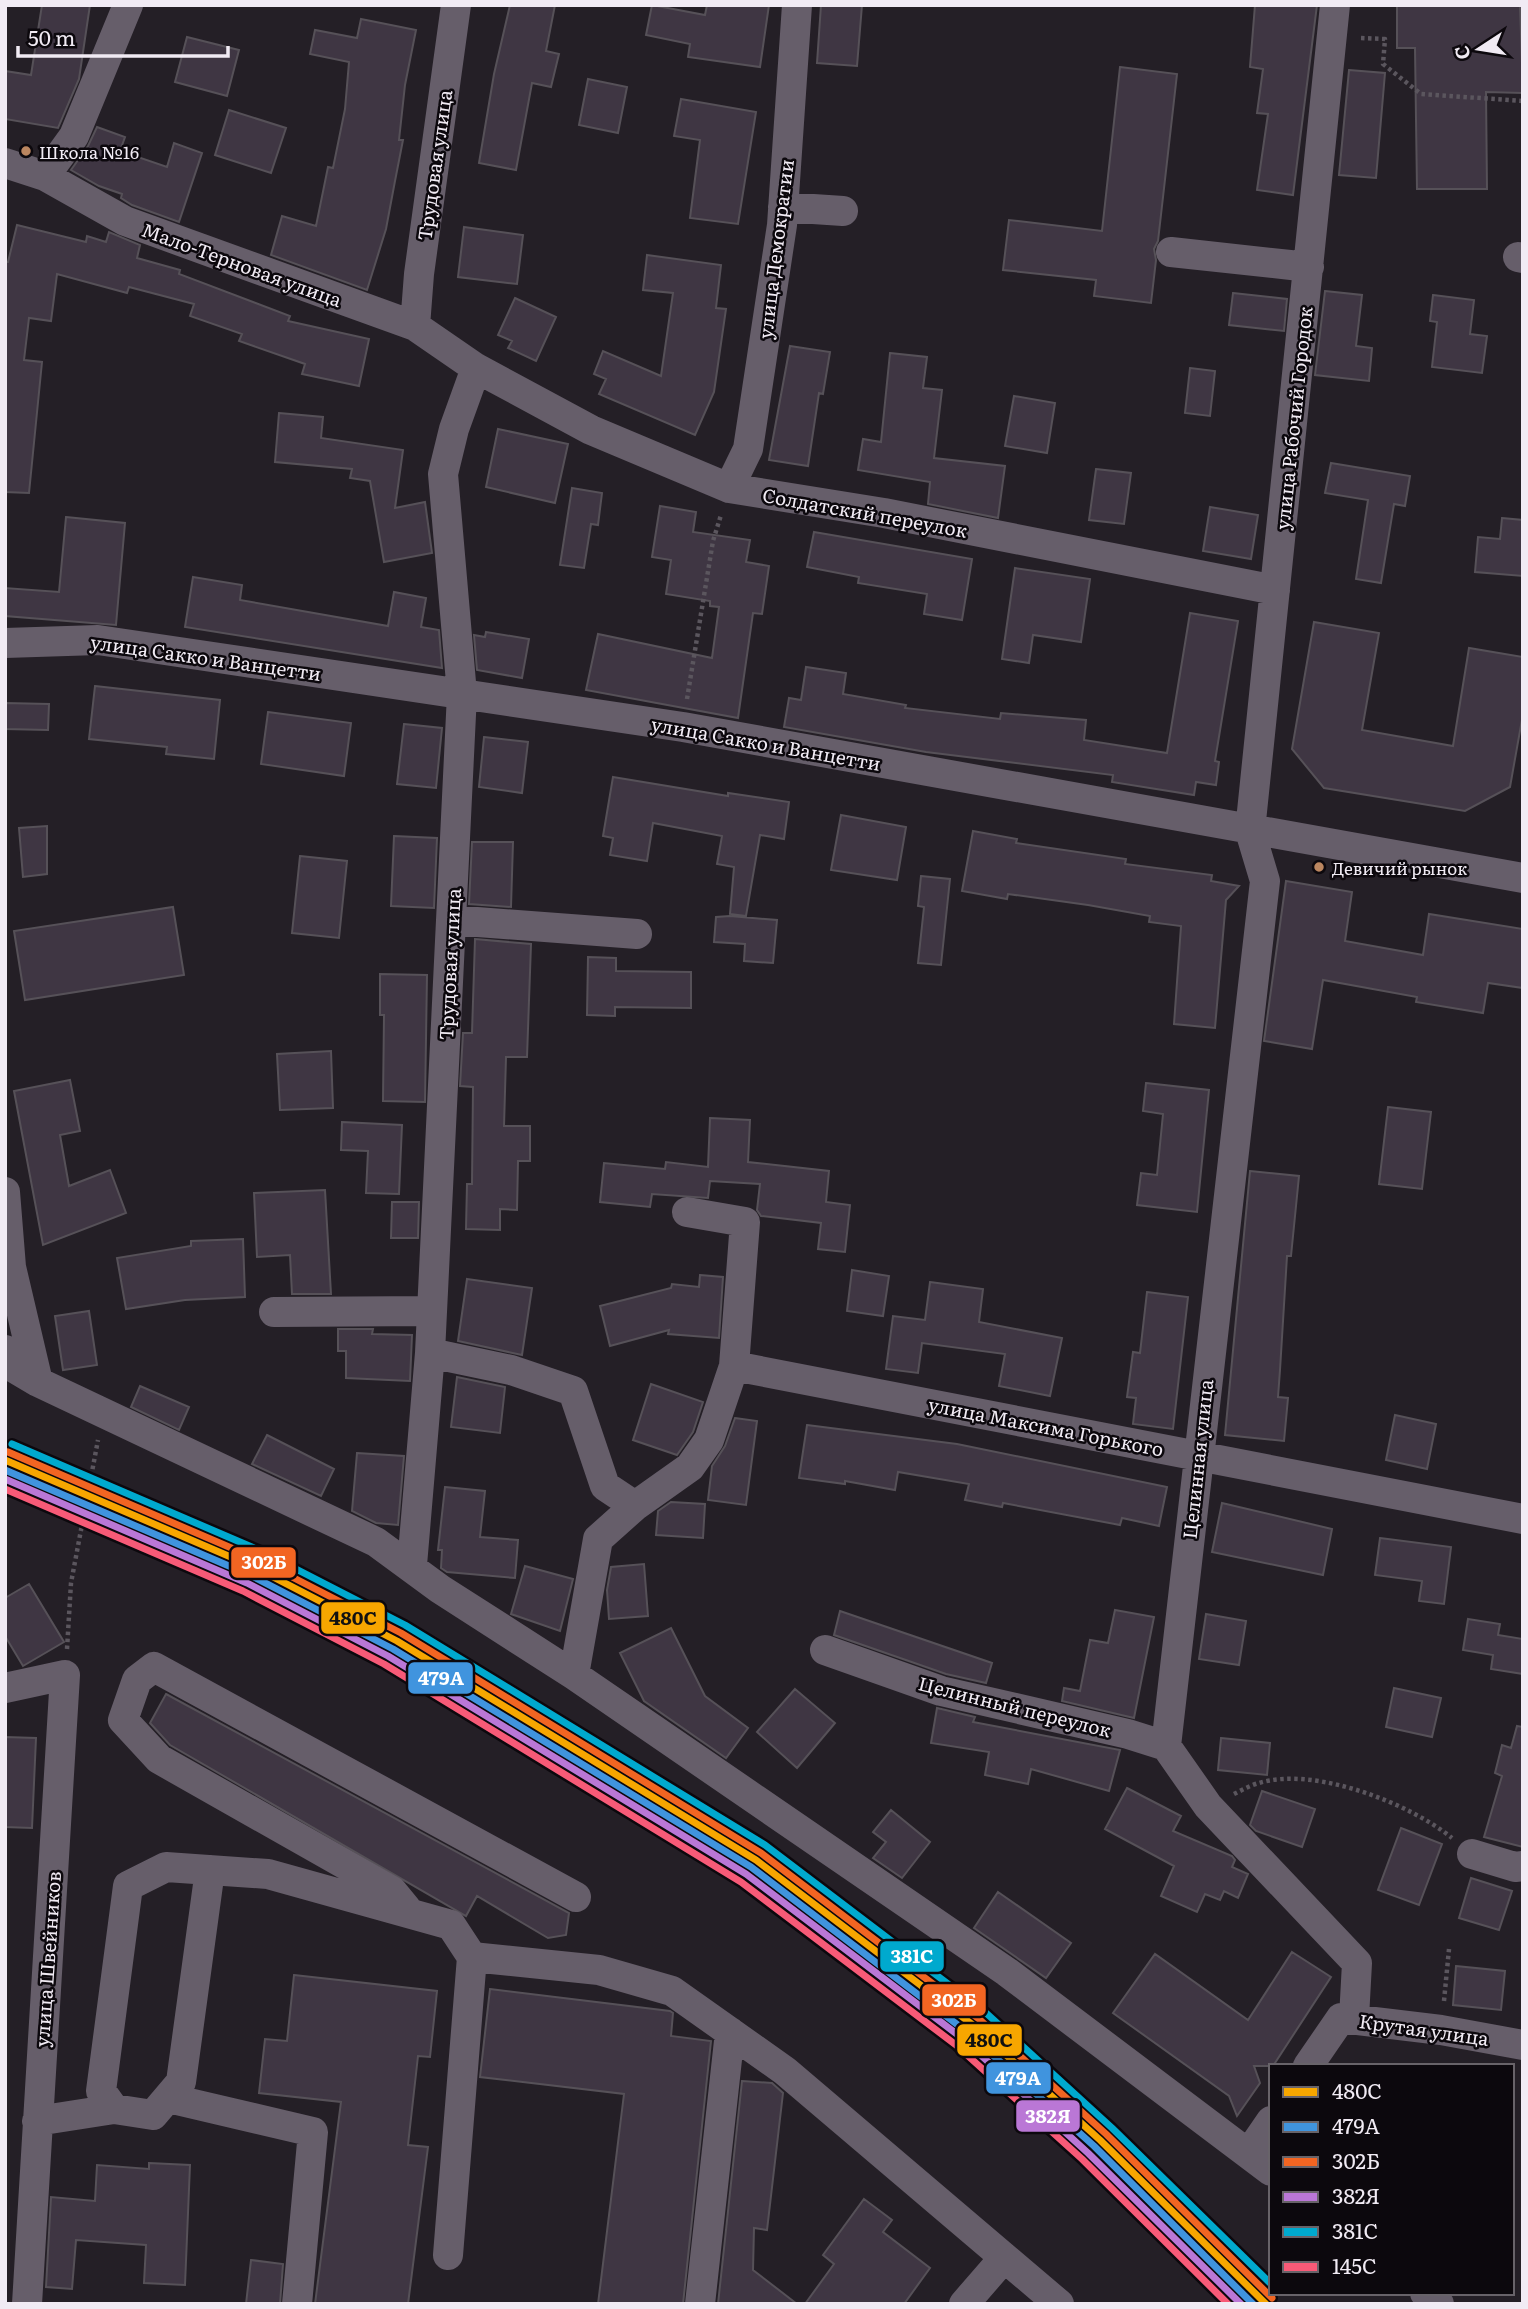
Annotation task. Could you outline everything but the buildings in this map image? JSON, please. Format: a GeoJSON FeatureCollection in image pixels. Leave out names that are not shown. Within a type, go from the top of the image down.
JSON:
{"type":"FeatureCollection","features":[{"type":"Feature","properties":{"kind":"street"},"geometry":{"type":"LineString","coordinates":[[45,176],[74,136],[128,5]]}},
{"type":"Feature","properties":{"kind":"street","name":"Трудовая улица"},"geometry":{"type":"LineString","coordinates":[[415,326],[419,274],[456,5]]}},
{"type":"Feature","properties":{"kind":"street","name":"улица Демократии"},"geometry":{"type":"LineString","coordinates":[[729,488],[748,449],[783,207],[797,5]]}},
{"type":"Feature","properties":{"kind":"street","name":"улица Рабочий Городок"},"geometry":{"type":"LineString","coordinates":[[1250,831],[1335,5]]}},
{"type":"Feature","properties":{"kind":"street","name":"Мало-Терновая улица"},"geometry":{"type":"LineString","coordinates":[[5,163],[45,176],[125,221],[415,326],[476,368]]}},
{"type":"Feature","properties":{"kind":"street"},"geometry":{"type":"LineString","coordinates":[[783,207],[843,211]]}},
{"type":"Feature","properties":{"kind":"street"},"geometry":{"type":"LineString","coordinates":[[1171,253],[1309,267]]}},
{"type":"Feature","properties":{"kind":"street","name":"Трудовая улица"},"geometry":{"type":"LineString","coordinates":[[412,1565],[430,1353],[462,694],[443,474],[454,429],[476,368]]}},
{"type":"Feature","properties":{"kind":"street","name":"Солдатский переулок"},"geometry":{"type":"LineString","coordinates":[[476,368],[591,430],[729,488],[884,513],[1275,590]]}},
{"type":"Feature","properties":{"kind":"street","name":"улица Сакко и Ванцетти"},"geometry":{"type":"LineString","coordinates":[[5,643],[97,640],[682,727],[1523,878]]}},
{"type":"Feature","properties":{"kind":"street","name":"Целинная улица"},"geometry":{"type":"LineString","coordinates":[[1166,1745],[1197,1455],[1265,881],[1250,831]]}},
{"type":"Feature","properties":{"kind":"street"},"geometry":{"type":"LineString","coordinates":[[451,920],[637,934]]}},
{"type":"Feature","properties":{"kind":"street"},"geometry":{"type":"LineString","coordinates":[[5,1192],[11,1266],[38,1382]]}},
{"type":"Feature","properties":{"kind":"street"},"geometry":{"type":"LineString","coordinates":[[574,1675],[598,1539],[635,1506],[690,1467],[709,1440],[734,1366],[745,1222],[687,1212]]}},
{"type":"Feature","properties":{"kind":"street"},"geometry":{"type":"LineString","coordinates":[[274,1312],[432,1311]]}},
{"type":"Feature","properties":{"kind":"street"},"geometry":{"type":"LineString","coordinates":[[5,1350],[11,1366],[38,1382],[376,1542],[412,1565],[440,1589],[574,1675],[1007,1972],[1260,2162],[1269,2128]]}},
{"type":"Feature","properties":{"kind":"street"},"geometry":{"type":"LineString","coordinates":[[430,1353],[511,1370],[573,1391],[605,1486],[635,1506]]}},
{"type":"Feature","properties":{"kind":"street","name":"улица Максима Горького"},"geometry":{"type":"LineString","coordinates":[[734,1366],[1523,1519]]}},
{"type":"Feature","properties":{"kind":"street","name":"Целинный переулок"},"geometry":{"type":"LineString","coordinates":[[825,1650],[942,1691],[1166,1745]]}},
{"type":"Feature","properties":{"kind":"street"},"geometry":{"type":"LineString","coordinates":[[410,1913],[392,1891],[159,1759],[123,1720],[137,1680],[153,1667],[576,1897]]}},
{"type":"Feature","properties":{"kind":"street"},"geometry":{"type":"LineString","coordinates":[[5,1688],[65,1675]]}},
{"type":"Feature","properties":{"kind":"street","name":"улица Швейников"},"geometry":{"type":"LineString","coordinates":[[27,2304],[65,1675]]}},
{"type":"Feature","properties":{"kind":"street"},"geometry":{"type":"LineString","coordinates":[[1166,1745],[1208,1805],[1357,1963],[1354,2018]]}},
{"type":"Feature","properties":{"kind":"street"},"geometry":{"type":"LineString","coordinates":[[1472,1854],[1515,1867],[1523,1866]]}},
{"type":"Feature","properties":{"kind":"street"},"geometry":{"type":"LineString","coordinates":[[114,2109],[101,2091],[128,1886],[166,1867],[268,1874],[451,1925],[472,1957],[447,2255]]}},
{"type":"Feature","properties":{"kind":"street"},"geometry":{"type":"LineString","coordinates":[[37,2121],[114,2109],[153,2115],[181,2082],[210,1870]]}},
{"type":"Feature","properties":{"kind":"street"},"geometry":{"type":"LineString","coordinates":[[472,1957],[598,1970],[672,1992],[785,2071],[1059,2304]]}},
{"type":"Feature","properties":{"kind":"street","name":"Крутая улица"},"geometry":{"type":"LineString","coordinates":[[1309,2064],[1341,2018],[1523,2045]]}},
{"type":"Feature","properties":{"kind":"street"},"geometry":{"type":"LineString","coordinates":[[700,2304],[730,2032]]}},
{"type":"Feature","properties":{"kind":"street"},"geometry":{"type":"LineString","coordinates":[[167,2098],[313,2132],[297,2304]]}},
{"type":"Feature","properties":{"kind":"street"},"geometry":{"type":"LineString","coordinates":[[964,2304],[1003,2259]]}},
{"type":"Feature","properties":{"kind":"path"},"geometry":{"type":"LineString","coordinates":[[1332,37],[1385,39],[1383,64],[1421,94],[1523,101]]}},
{"type":"Feature","properties":{"kind":"path"},"geometry":{"type":"LineString","coordinates":[[682,727],[713,541],[729,488]]}},
{"type":"Feature","properties":{"kind":"path"},"geometry":{"type":"LineString","coordinates":[[65,1675],[71,1583],[99,1435]]}},
{"type":"Feature","properties":{"kind":"path"},"geometry":{"type":"LineString","coordinates":[[1208,1805],[1261,1782],[1300,1779],[1391,1801],[1443,1830],[1472,1854]]}},
{"type":"Feature","properties":{"kind":"path"},"geometry":{"type":"LineString","coordinates":[[1443,2006],[1449,1949]]}},
{"type":"Feature","properties":{"kind":"transit line","name":"381С"},"geometry":{"type":"LineString","coordinates":[[12,1444],[261,1551],[405,1625],[765,1845],[985,2012],[1112,2128],[1269,2282]]}},
{"type":"Feature","properties":{"kind":"transit line","name":"302Б"},"geometry":{"type":"LineString","coordinates":[[8,1452],[257,1559],[401,1633],[761,1853],[979,2019],[1106,2134],[1272,2298]]}},
{"type":"Feature","properties":{"kind":"transit line","name":"480С"},"geometry":{"type":"LineString","coordinates":[[5,1460],[254,1567],[397,1641],[756,1860],[973,2025],[1100,2140],[1266,2304]]}},
{"type":"Feature","properties":{"kind":"transit line","name":"479А"},"geometry":{"type":"LineString","coordinates":[[5,1470],[250,1575],[393,1649],[751,1867],[967,2032],[1094,2146],[1253,2304]]}},
{"type":"Feature","properties":{"kind":"transit line","name":"382Я"},"geometry":{"type":"LineString","coordinates":[[5,1479],[247,1583],[388,1656],[746,1874],[962,2038],[1088,2153],[1241,2304]]}},
{"type":"Feature","properties":{"kind":"transit line","name":"145С"},"geometry":{"type":"LineString","coordinates":[[5,1489],[243,1591],[384,1664],[741,1882],[956,2045],[1082,2159],[1228,2304]]}},
{"type":"Feature","properties":{"kind":"place","name":"Школа №16"},"geometry":{"type":"Point","coordinates":[26,151]}},
{"type":"Feature","properties":{"kind":"place","name":"Девичий рынок"},"geometry":{"type":"Point","coordinates":[1319,867]}}]}
